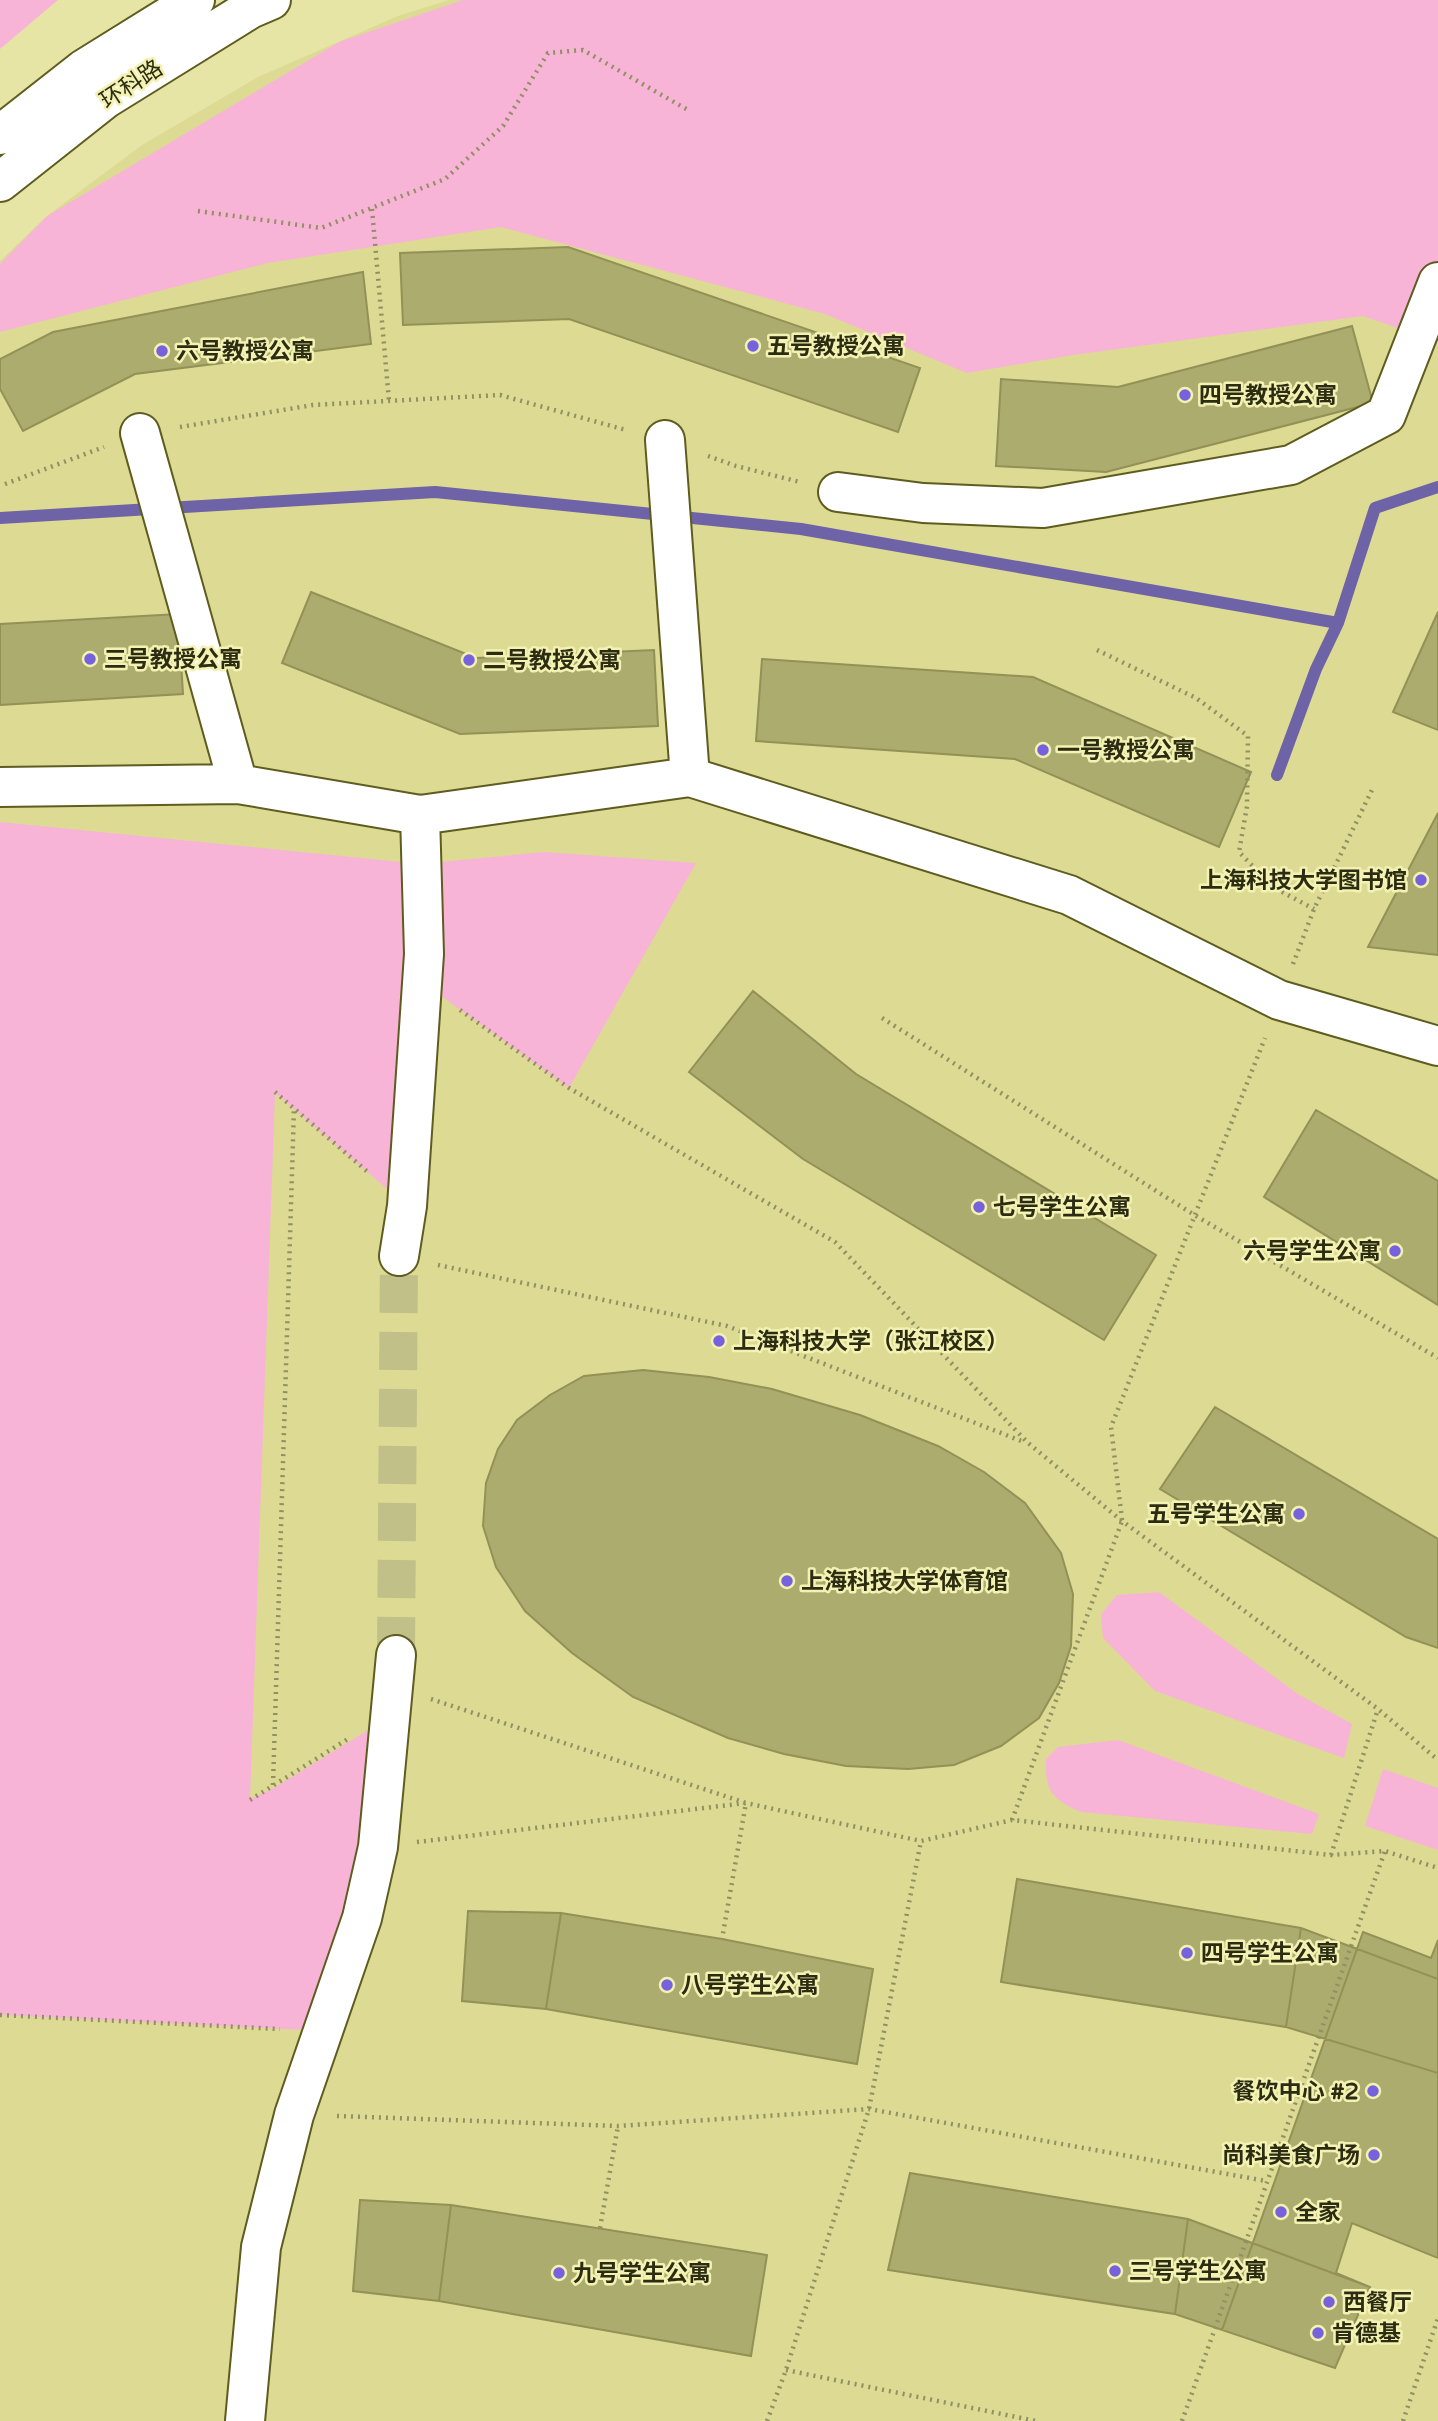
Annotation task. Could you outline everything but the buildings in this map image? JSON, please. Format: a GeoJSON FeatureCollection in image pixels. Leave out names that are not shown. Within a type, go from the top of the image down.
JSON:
{"type":"FeatureCollection","features":[{"type":"Feature","properties":{"kind":"street","name":"环科路"},"geometry":{"type":"LineString","coordinates":[[0,135],[84,69],[195,0]]}},
{"type":"Feature","properties":{"kind":"street","name":"环科路"},"geometry":{"type":"LineString","coordinates":[[0,182],[106,99],[250,9],[271,0]]}},
{"type":"Feature","properties":{"kind":"street"},"geometry":{"type":"LineString","coordinates":[[838,492],[923,503],[1043,508],[1291,465],[1386,415],[1438,282]]}},
{"type":"Feature","properties":{"kind":"street"},"geometry":{"type":"LineString","coordinates":[[140,433],[238,783]]}},
{"type":"Feature","properties":{"kind":"street"},"geometry":{"type":"LineString","coordinates":[[665,440],[690,777]]}},
{"type":"Feature","properties":{"kind":"street"},"geometry":{"type":"LineString","coordinates":[[0,787],[238,783],[420,815],[690,777],[1069,895],[1279,1000],[1438,1046]]}},
{"type":"Feature","properties":{"kind":"street"},"geometry":{"type":"LineString","coordinates":[[399,1256],[407,1206],[424,954],[420,815]]}},
{"type":"Feature","properties":{"kind":"street"},"geometry":{"type":"LineString","coordinates":[[244,2421],[261,2247],[294,2115],[362,1918],[378,1847],[393,1684]]}},
{"type":"Feature","properties":{"kind":"path"},"geometry":{"type":"LineString","coordinates":[[198,211],[321,228],[445,179],[503,126],[548,53],[583,50],[688,110]]}},
{"type":"Feature","properties":{"kind":"path"},"geometry":{"type":"LineString","coordinates":[[372,209],[389,401]]}},
{"type":"Feature","properties":{"kind":"path"},"geometry":{"type":"LineString","coordinates":[[5,484],[140,433],[313,405],[500,396],[665,440],[736,466],[838,492]]}},
{"type":"Feature","properties":{"kind":"path"},"geometry":{"type":"LineString","coordinates":[[1097,650],[1196,698],[1248,736],[1247,806],[1239,852],[1273,887],[1314,909]]}},
{"type":"Feature","properties":{"kind":"path"},"geometry":{"type":"LineString","coordinates":[[1012,1820],[1122,1521],[1111,1427],[1196,1216],[1314,909],[1371,790]]}},
{"type":"Feature","properties":{"kind":"path"},"geometry":{"type":"LineString","coordinates":[[422,982],[569,1088],[835,1242],[1028,1443],[1122,1521],[1378,1709],[1438,1759]]}},
{"type":"Feature","properties":{"kind":"path"},"geometry":{"type":"LineString","coordinates":[[882,1018],[1196,1216],[1438,1358]]}},
{"type":"Feature","properties":{"kind":"path"},"geometry":{"type":"LineString","coordinates":[[275,1092],[407,1206]]}},
{"type":"Feature","properties":{"kind":"path"},"geometry":{"type":"LineString","coordinates":[[273,1785],[294,1108]]}},
{"type":"Feature","properties":{"kind":"path"},"geometry":{"type":"LineString","coordinates":[[399,1256],[727,1326],[1028,1443]]}},
{"type":"Feature","properties":{"kind":"path"},"geometry":{"type":"LineString","coordinates":[[250,1800],[273,1785],[393,1684],[746,1803],[921,1841],[1012,1820],[1331,1855],[1385,1851],[1438,1868]]}},
{"type":"Feature","properties":{"kind":"path"},"geometry":{"type":"LineString","coordinates":[[1331,1855],[1378,1709]]}},
{"type":"Feature","properties":{"kind":"path"},"geometry":{"type":"LineString","coordinates":[[378,1847],[746,1803]]}},
{"type":"Feature","properties":{"kind":"path"},"geometry":{"type":"LineString","coordinates":[[722,1940],[746,1803]]}},
{"type":"Feature","properties":{"kind":"path"},"geometry":{"type":"LineString","coordinates":[[767,2421],[786,2370],[869,2109],[921,1841]]}},
{"type":"Feature","properties":{"kind":"path"},"geometry":{"type":"LineString","coordinates":[[1182,2421],[1385,1851]]}},
{"type":"Feature","properties":{"kind":"path"},"geometry":{"type":"LineString","coordinates":[[0,2015],[323,2031]]}},
{"type":"Feature","properties":{"kind":"path"},"geometry":{"type":"LineString","coordinates":[[294,2115],[618,2126],[869,2109],[1266,2181]]}},
{"type":"Feature","properties":{"kind":"path"},"geometry":{"type":"LineString","coordinates":[[600,2228],[618,2126]]}},
{"type":"Feature","properties":{"kind":"path"},"geometry":{"type":"LineString","coordinates":[[1403,2421],[1438,2318]]}},
{"type":"Feature","properties":{"kind":"path"},"geometry":{"type":"LineString","coordinates":[[786,2370],[1036,2421]]}},
{"type":"Feature","properties":{"kind":"shaded area"},"geometry":{"type":"Polygon","coordinates":[[[0,0],[58,0],[0,49],[0,0]]]}},
{"type":"Feature","properties":{"kind":"shaded area","name":"上海科技大学（张江校区）"},"geometry":{"type":"Polygon","coordinates":[[[449,0],[1438,0],[1438,2421],[0,2421],[0,261],[47,216],[142,145],[258,77],[398,16],[449,0]]]}},
{"type":"Feature","properties":{"kind":"shaded area"},"geometry":{"type":"Polygon","coordinates":[[[463,0],[1438,0],[1438,342],[1363,316],[1073,355],[967,373],[825,314],[501,227],[268,263],[0,332],[0,264],[47,216],[339,42],[463,0]]]}},
{"type":"Feature","properties":{"kind":"shaded area"},"geometry":{"type":"Polygon","coordinates":[[[0,822],[421,864],[544,852],[696,863],[569,1088],[423,983],[407,1206],[275,1093],[250,1799],[274,1788],[386,1719],[323,2031],[0,2015],[0,822]]]}},
{"type":"Feature","properties":{"kind":"shaded area"},"geometry":{"type":"Polygon","coordinates":[[[1159,1592],[1298,1694],[1352,1724],[1344,1758],[1155,1691],[1103,1638],[1101,1614],[1117,1595],[1159,1592]]]}},
{"type":"Feature","properties":{"kind":"shaded area"},"geometry":{"type":"Polygon","coordinates":[[[1118,1740],[1319,1814],[1312,1834],[1081,1812],[1063,1803],[1052,1793],[1047,1779],[1046,1759],[1058,1747],[1118,1740]]]}},
{"type":"Feature","properties":{"kind":"shaded area"},"geometry":{"type":"Polygon","coordinates":[[[1383,1769],[1438,1788],[1438,1850],[1365,1826],[1383,1769]]]}},
{"type":"Feature","properties":{"kind":"waterway"},"geometry":{"type":"LineString","coordinates":[[0,518],[435,492],[801,529],[1338,623],[1375,508],[1438,487]]}},
{"type":"Feature","properties":{"kind":"waterway"},"geometry":{"type":"LineString","coordinates":[[1277,775],[1316,669],[1338,623]]}},
{"type":"Feature","properties":{"kind":"tunnel"},"geometry":{"type":"LineString","coordinates":[[396,1655],[399,1256]]}},
{"type":"Feature","properties":{"kind":"place","name":"五号教授公寓"},"geometry":{"type":"Point","coordinates":[753,346]}},
{"type":"Feature","properties":{"kind":"place","name":"六号教授公寓"},"geometry":{"type":"Point","coordinates":[162,351]}},
{"type":"Feature","properties":{"kind":"place","name":"四号教授公寓"},"geometry":{"type":"Point","coordinates":[1185,395]}},
{"type":"Feature","properties":{"kind":"place","name":"三号教授公寓"},"geometry":{"type":"Point","coordinates":[90,659]}},
{"type":"Feature","properties":{"kind":"place","name":"二号教授公寓"},"geometry":{"type":"Point","coordinates":[469,660]}},
{"type":"Feature","properties":{"kind":"place","name":"一号教授公寓"},"geometry":{"type":"Point","coordinates":[1043,750]}},
{"type":"Feature","properties":{"kind":"place","name":"上海科技大学图书馆"},"geometry":{"type":"Point","coordinates":[1421,880]}},
{"type":"Feature","properties":{"kind":"place","name":"七号学生公寓"},"geometry":{"type":"Point","coordinates":[979,1207]}},
{"type":"Feature","properties":{"kind":"place","name":"六号学生公寓"},"geometry":{"type":"Point","coordinates":[1395,1251]}},
{"type":"Feature","properties":{"kind":"place","name":"上海科技大学（张江校区）"},"geometry":{"type":"Point","coordinates":[719,1341]}},
{"type":"Feature","properties":{"kind":"place","name":"五号学生公寓"},"geometry":{"type":"Point","coordinates":[1299,1514]}},
{"type":"Feature","properties":{"kind":"place","name":"上海科技大学体育馆"},"geometry":{"type":"Point","coordinates":[787,1581]}},
{"type":"Feature","properties":{"kind":"place","name":"四号学生公寓"},"geometry":{"type":"Point","coordinates":[1187,1953]}},
{"type":"Feature","properties":{"kind":"place","name":"八号学生公寓"},"geometry":{"type":"Point","coordinates":[667,1985]}},
{"type":"Feature","properties":{"kind":"place","name":"餐饮中心 #2"},"geometry":{"type":"Point","coordinates":[1373,2091]}},
{"type":"Feature","properties":{"kind":"place","name":"尚科美食广场"},"geometry":{"type":"Point","coordinates":[1374,2155]}},
{"type":"Feature","properties":{"kind":"place","name":"全家"},"geometry":{"type":"Point","coordinates":[1281,2212]}},
{"type":"Feature","properties":{"kind":"place","name":"三号学生公寓"},"geometry":{"type":"Point","coordinates":[1115,2271]}},
{"type":"Feature","properties":{"kind":"place","name":"九号学生公寓"},"geometry":{"type":"Point","coordinates":[559,2273]}},
{"type":"Feature","properties":{"kind":"place","name":"西餐厅"},"geometry":{"type":"Point","coordinates":[1329,2302]}},
{"type":"Feature","properties":{"kind":"place","name":"肯德基"},"geometry":{"type":"Point","coordinates":[1318,2333]}}]}
